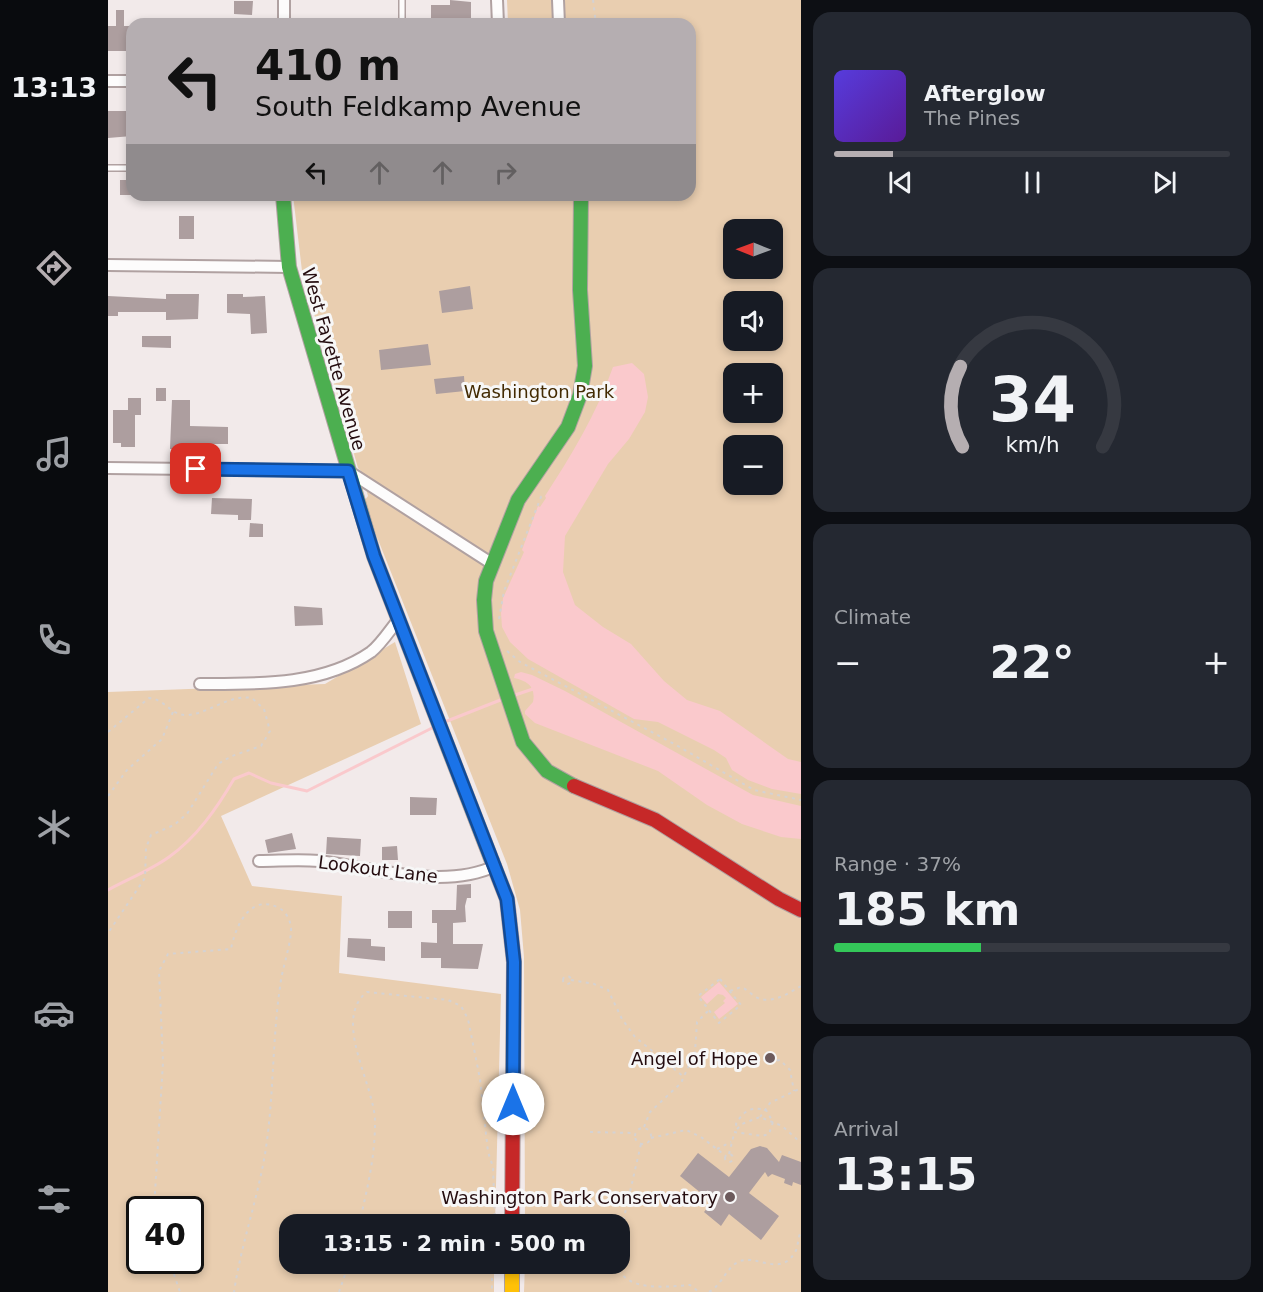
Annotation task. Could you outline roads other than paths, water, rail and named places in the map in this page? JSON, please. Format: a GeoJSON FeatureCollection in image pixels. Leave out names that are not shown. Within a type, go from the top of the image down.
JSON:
{"type":"FeatureCollection","features":[{"type":"Feature","properties":{"kind":"street"},"geometry":{"type":"LineString","coordinates":[[284,0],[284,18]]}},
{"type":"Feature","properties":{"kind":"street"},"geometry":{"type":"LineString","coordinates":[[497,0],[498,18]]}},
{"type":"Feature","properties":{"kind":"street"},"geometry":{"type":"LineString","coordinates":[[558,0],[559,18]]}},
{"type":"Feature","properties":{"kind":"street"},"geometry":{"type":"LineString","coordinates":[[108,81],[126,81]]}},
{"type":"Feature","properties":{"kind":"street","name":"West Fayette Avenue"},"geometry":{"type":"LineString","coordinates":[[284,201],[289,267],[374,556],[507,899],[514,962],[512,1214]]}},
{"type":"Feature","properties":{"kind":"street"},"geometry":{"type":"LineString","coordinates":[[581,201],[580,290],[585,366],[580,395],[568,428],[518,500],[491,563],[484,600],[484,622],[504,688],[526,748],[547,771],[573,785],[655,820],[779,899],[801,910]]}},
{"type":"Feature","properties":{"kind":"street"},"geometry":{"type":"LineString","coordinates":[[108,266],[289,267]]}},
{"type":"Feature","properties":{"kind":"street"},"geometry":{"type":"LineString","coordinates":[[108,468],[348,471],[491,563]]}},
{"type":"Feature","properties":{"kind":"street"},"geometry":{"type":"LineString","coordinates":[[200,684],[251,684],[326,675],[372,651],[398,620]]}},
{"type":"Feature","properties":{"kind":"street","name":"Lookout Lane"},"geometry":{"type":"LineString","coordinates":[[259,861],[315,860],[402,873],[457,878],[479,874],[495,866]]}},
{"type":"Feature","properties":{"kind":"street"},"geometry":{"type":"LineString","coordinates":[[512,1274],[512,1292]]}},
{"type":"Feature","properties":{"kind":"lane"},"geometry":{"type":"LineString","coordinates":[[402,0],[402,18]]}},
{"type":"Feature","properties":{"kind":"lane"},"geometry":{"type":"LineString","coordinates":[[108,168],[126,168]]}},
{"type":"Feature","properties":{"kind":"waterway"},"geometry":{"type":"LineString","coordinates":[[512,696],[533,689]]}},
{"type":"Feature","properties":{"kind":"waterway"},"geometry":{"type":"LineString","coordinates":[[442,723],[503,699]]}},
{"type":"Feature","properties":{"kind":"waterway"},"geometry":{"type":"LineString","coordinates":[[108,890],[155,866],[179,849],[206,821],[234,779],[249,773],[271,783],[307,791],[434,727]]}},
{"type":"Feature","properties":{"kind":"place","name":"Angel of Hope"},"geometry":{"type":"Point","coordinates":[770,1058]}},
{"type":"Feature","properties":{"kind":"place","name":"Washington Park Conservatory"},"geometry":{"type":"Point","coordinates":[730,1197]}},
{"type":"Feature","properties":{"kind":"park label","name":"Washington Park"},"geometry":{"type":"Point","coordinates":[539,391]}}]}
